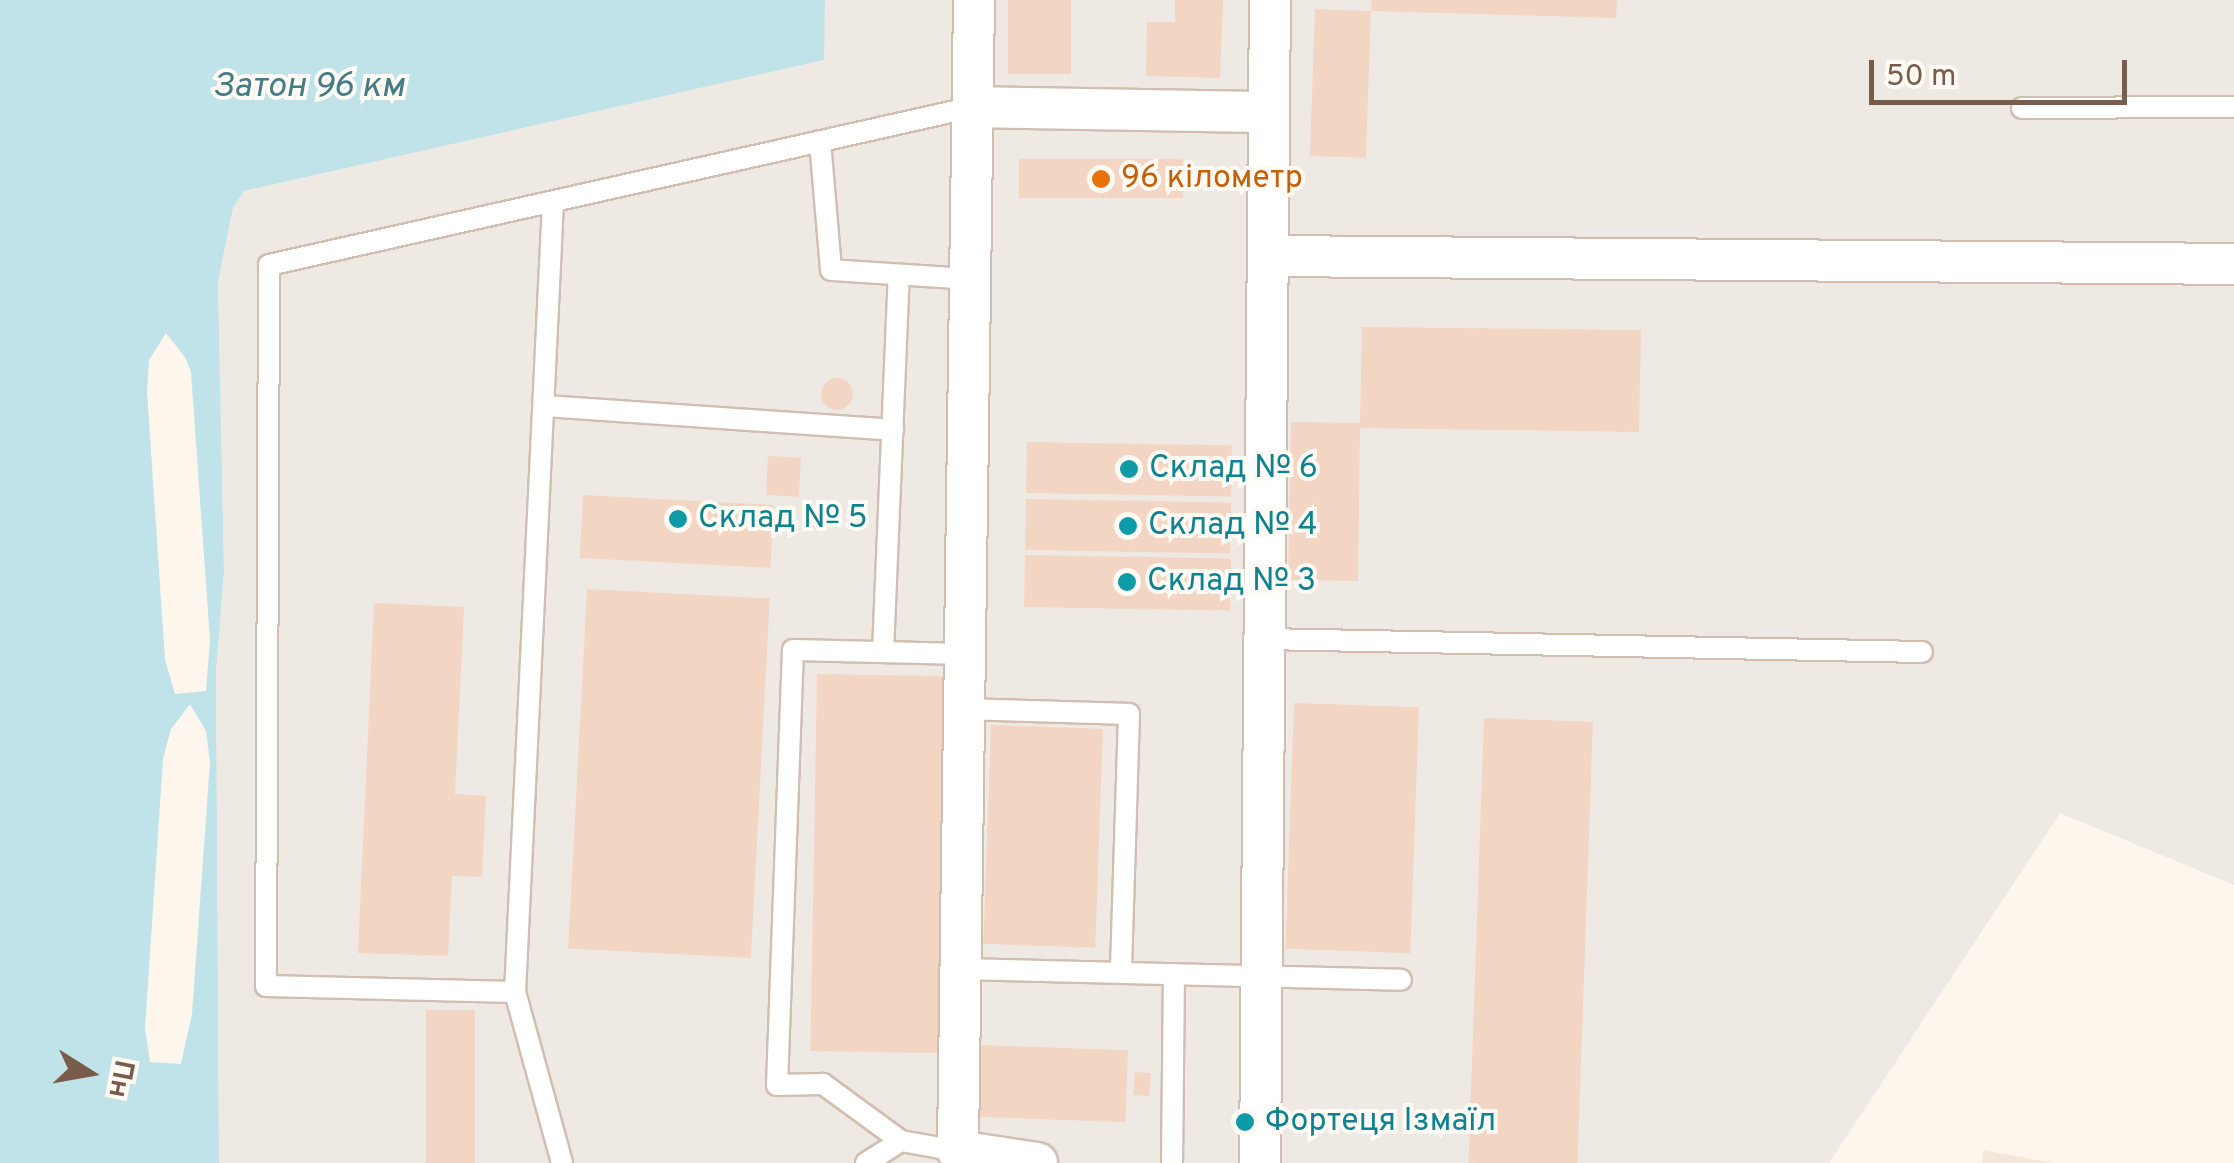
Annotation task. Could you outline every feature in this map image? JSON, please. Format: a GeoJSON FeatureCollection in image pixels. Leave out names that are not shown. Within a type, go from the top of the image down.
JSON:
{"type":"FeatureCollection","features":[{"type":"Feature","properties":{"kind":"street"},"geometry":{"type":"LineString","coordinates":[[974,0],[957,1157],[1038,1163]]}},
{"type":"Feature","properties":{"kind":"street"},"geometry":{"type":"LineString","coordinates":[[1260,1163],[1270,0]]}},
{"type":"Feature","properties":{"kind":"street"},"geometry":{"type":"LineString","coordinates":[[972,107],[1269,112]]}},
{"type":"Feature","properties":{"kind":"street"},"geometry":{"type":"LineString","coordinates":[[1268,256],[2234,264]]}},
{"type":"Feature","properties":{"kind":"lane"},"geometry":{"type":"LineString","coordinates":[[515,992],[266,986],[269,265],[972,107]]}},
{"type":"Feature","properties":{"kind":"lane"},"geometry":{"type":"LineString","coordinates":[[2022,108],[2234,107]]}},
{"type":"Feature","properties":{"kind":"lane"},"geometry":{"type":"LineString","coordinates":[[820,141],[832,270],[970,279]]}},
{"type":"Feature","properties":{"kind":"lane"},"geometry":{"type":"LineString","coordinates":[[553,202],[515,992],[562,1163]]}},
{"type":"Feature","properties":{"kind":"lane"},"geometry":{"type":"LineString","coordinates":[[884,652],[899,274]]}},
{"type":"Feature","properties":{"kind":"lane"},"geometry":{"type":"LineString","coordinates":[[544,406],[893,430]]}},
{"type":"Feature","properties":{"kind":"lane"},"geometry":{"type":"LineString","coordinates":[[1264,640],[1922,652]]}},
{"type":"Feature","properties":{"kind":"lane"},"geometry":{"type":"LineString","coordinates":[[957,1157],[901,1141],[823,1084],[776,1085],[793,650],[965,654]]}},
{"type":"Feature","properties":{"kind":"lane"},"geometry":{"type":"LineString","coordinates":[[964,709],[1129,714],[1121,973]]}},
{"type":"Feature","properties":{"kind":"lane"},"geometry":{"type":"LineString","coordinates":[[961,969],[1401,980]]}},
{"type":"Feature","properties":{"kind":"lane"},"geometry":{"type":"LineString","coordinates":[[1172,1163],[1174,974]]}},
{"type":"Feature","properties":{"kind":"lane"},"geometry":{"type":"LineString","coordinates":[[866,1163],[901,1141]]}},
{"type":"Feature","properties":{"kind":"shaded area"},"geometry":{"type":"Polygon","coordinates":[[[825,0],[2234,0],[2234,885],[2060,813],[1829,1163],[219,1163],[216,672],[224,572],[218,282],[233,208],[244,191],[823,60],[825,0]]]}},
{"type":"Feature","properties":{"kind":"shaded area"},"geometry":{"type":"Polygon","coordinates":[[[1983,1150],[2053,1163],[1982,1163],[1983,1150]]]}},
{"type":"Feature","properties":{"kind":"water","name":"Затон 96 км"},"geometry":{"type":"Polygon","coordinates":[[[0,0],[825,0],[824,60],[244,191],[233,208],[218,282],[224,572],[216,672],[219,1163],[0,1163],[0,0]]]}},
{"type":"Feature","properties":{"kind":"pier"},"geometry":{"type":"Polygon","coordinates":[[[166,333],[185,357],[191,372],[210,640],[206,691],[175,694],[165,660],[147,391],[149,360],[166,333]]]}},
{"type":"Feature","properties":{"kind":"pier"},"geometry":{"type":"Polygon","coordinates":[[[190,704],[206,731],[210,762],[192,1014],[181,1064],[150,1062],[145,1028],[163,759],[171,729],[190,704]]]}},
{"type":"Feature","properties":{"kind":"building"},"geometry":{"type":"Polygon","coordinates":[[[1008,0],[1071,0],[1071,74],[1008,74],[1008,0]]]}},
{"type":"Feature","properties":{"kind":"building"},"geometry":{"type":"Polygon","coordinates":[[[1175,0],[1223,0],[1220,78],[1146,76],[1147,22],[1175,22],[1175,0]]]}},
{"type":"Feature","properties":{"kind":"building"},"geometry":{"type":"Polygon","coordinates":[[[1372,0],[1617,0],[1616,18],[1371,11],[1372,0]]]}},
{"type":"Feature","properties":{"kind":"building"},"geometry":{"type":"Polygon","coordinates":[[[1315,9],[1371,11],[1366,158],[1310,156],[1315,9]]]}},
{"type":"Feature","properties":{"kind":"building","name":"96 кілометр"},"geometry":{"type":"Polygon","coordinates":[[[1019,159],[1183,159],[1183,198],[1019,198],[1019,159]]]}},
{"type":"Feature","properties":{"kind":"building"},"geometry":{"type":"Polygon","coordinates":[[[1362,327],[1641,330],[1639,432],[1360,428],[1358,581],[1288,580],[1291,422],[1360,423],[1362,327]]]}},
{"type":"Feature","properties":{"kind":"building"},"geometry":{"type":"Polygon","coordinates":[[[837,378],[848,383],[853,394],[848,405],[837,410],[826,405],[821,394],[826,383],[837,378]]]}},
{"type":"Feature","properties":{"kind":"building","name":"Склад № 6"},"geometry":{"type":"Polygon","coordinates":[[[1027,442],[1232,446],[1231,497],[1026,493],[1027,442]]]}},
{"type":"Feature","properties":{"kind":"building"},"geometry":{"type":"Polygon","coordinates":[[[768,456],[801,458],[799,497],[766,495],[768,456]]]}},
{"type":"Feature","properties":{"kind":"building","name":"Склад № 5"},"geometry":{"type":"Polygon","coordinates":[[[583,495],[774,505],[770,568],[580,558],[583,495]]]}},
{"type":"Feature","properties":{"kind":"building","name":"Склад № 4"},"geometry":{"type":"Polygon","coordinates":[[[1026,499],[1231,503],[1230,554],[1025,550],[1026,499]]]}},
{"type":"Feature","properties":{"kind":"building","name":"Склад № 3"},"geometry":{"type":"Polygon","coordinates":[[[1025,555],[1231,559],[1230,611],[1024,607],[1025,555]]]}},
{"type":"Feature","properties":{"kind":"building"},"geometry":{"type":"Polygon","coordinates":[[[587,589],[770,599],[751,958],[568,949],[587,589]]]}},
{"type":"Feature","properties":{"kind":"building"},"geometry":{"type":"Polygon","coordinates":[[[374,603],[464,607],[455,794],[486,796],[482,877],[452,876],[448,956],[358,953],[374,603]]]}},
{"type":"Feature","properties":{"kind":"building"},"geometry":{"type":"Polygon","coordinates":[[[817,674],[951,676],[944,1053],[810,1051],[817,674]]]}},
{"type":"Feature","properties":{"kind":"building"},"geometry":{"type":"Polygon","coordinates":[[[1294,703],[1419,707],[1410,953],[1285,949],[1294,703]]]}},
{"type":"Feature","properties":{"kind":"building"},"geometry":{"type":"Polygon","coordinates":[[[1484,718],[1593,722],[1578,1163],[1468,1163],[1484,718]]]}},
{"type":"Feature","properties":{"kind":"building"},"geometry":{"type":"Polygon","coordinates":[[[991,725],[1103,729],[1095,948],[983,944],[991,725]]]}},
{"type":"Feature","properties":{"kind":"building"},"geometry":{"type":"Polygon","coordinates":[[[426,1010],[475,1010],[475,1163],[426,1163],[426,1010]]]}},
{"type":"Feature","properties":{"kind":"building"},"geometry":{"type":"Polygon","coordinates":[[[980,1045],[1128,1050],[1125,1122],[977,1117],[980,1045]]]}},
{"type":"Feature","properties":{"kind":"building"},"geometry":{"type":"Polygon","coordinates":[[[1135,1072],[1151,1073],[1149,1096],[1133,1095],[1135,1072]]]}},
{"type":"Feature","properties":{"kind":"place","name":"96 кілометр"},"geometry":{"type":"Point","coordinates":[1101,179]}},
{"type":"Feature","properties":{"kind":"place","name":"Склад № 6"},"geometry":{"type":"Point","coordinates":[1129,469]}},
{"type":"Feature","properties":{"kind":"place","name":"Склад № 5"},"geometry":{"type":"Point","coordinates":[678,519]}},
{"type":"Feature","properties":{"kind":"place","name":"Склад № 4"},"geometry":{"type":"Point","coordinates":[1128,526]}},
{"type":"Feature","properties":{"kind":"place","name":"Склад № 3"},"geometry":{"type":"Point","coordinates":[1127,582]}},
{"type":"Feature","properties":{"kind":"place","name":"Фортеця Ізмаїл"},"geometry":{"type":"Point","coordinates":[1245,1122]}}]}
